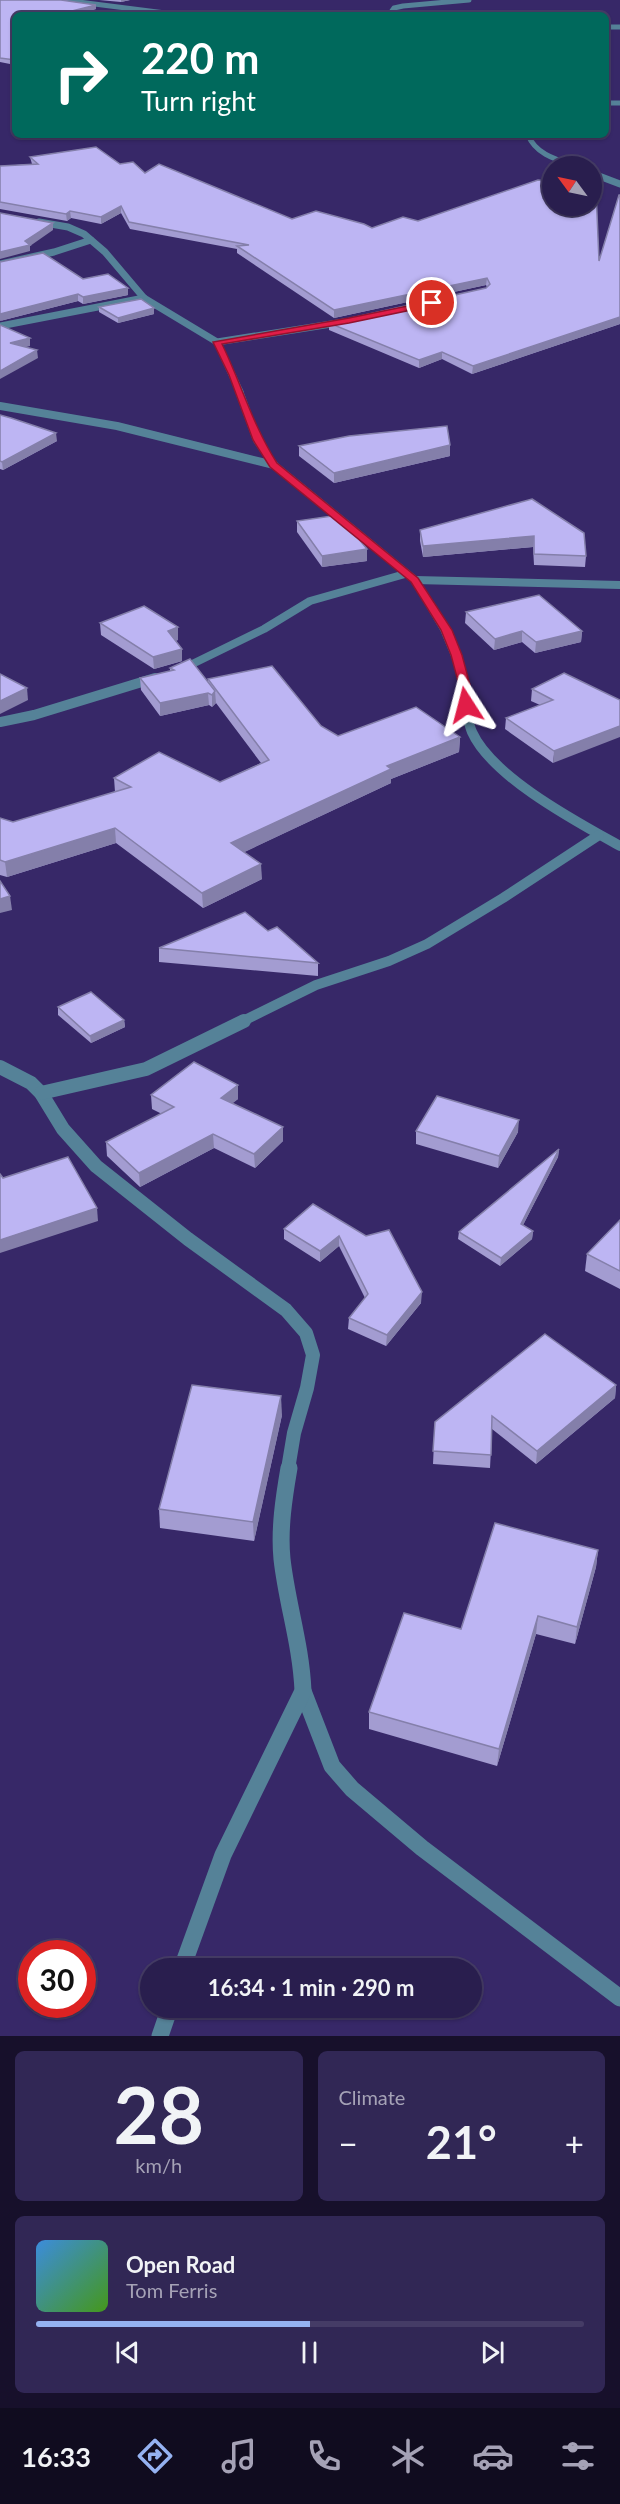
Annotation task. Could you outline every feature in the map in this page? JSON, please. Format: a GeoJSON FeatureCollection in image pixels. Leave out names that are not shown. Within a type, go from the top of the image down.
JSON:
{"type":"FeatureCollection","features":[{"type":"Feature","properties":{"kind":"street"},"geometry":{"type":"LineString","coordinates":[[63,0],[157,12]]}},
{"type":"Feature","properties":{"kind":"street"},"geometry":{"type":"LineString","coordinates":[[391,12],[394,8],[403,6],[469,0]]}},
{"type":"Feature","properties":{"kind":"street"},"geometry":{"type":"LineString","coordinates":[[529,138],[531,145],[552,156]]}},
{"type":"Feature","properties":{"kind":"street"},"geometry":{"type":"LineString","coordinates":[[602,177],[620,184]]}},
{"type":"Feature","properties":{"kind":"street"},"geometry":{"type":"LineString","coordinates":[[33,221],[68,226],[91,240],[105,252],[144,298],[217,342],[233,375],[258,440],[274,465],[415,580],[447,630],[457,655],[473,734],[489,756],[521,783],[599,835],[620,846]]}},
{"type":"Feature","properties":{"kind":"street"},"geometry":{"type":"LineString","coordinates":[[0,264],[54,252],[91,240]]}},
{"type":"Feature","properties":{"kind":"street"},"geometry":{"type":"LineString","coordinates":[[0,326],[144,298]]}},
{"type":"Feature","properties":{"kind":"street"},"geometry":{"type":"LineString","coordinates":[[217,342],[349,321]]}},
{"type":"Feature","properties":{"kind":"street"},"geometry":{"type":"LineString","coordinates":[[0,406],[117,426],[274,465]]}},
{"type":"Feature","properties":{"kind":"street"},"geometry":{"type":"LineString","coordinates":[[0,722],[34,715],[167,674],[264,629],[310,601],[405,574]]}},
{"type":"Feature","properties":{"kind":"street"},"geometry":{"type":"LineString","coordinates":[[415,580],[620,585]]}},
{"type":"Feature","properties":{"kind":"street"},"geometry":{"type":"LineString","coordinates":[[41,1093],[146,1069],[316,985],[389,961],[427,944],[503,898],[599,835]]}},
{"type":"Feature","properties":{"kind":"street"},"geometry":{"type":"LineString","coordinates":[[0,1067],[31,1083],[41,1093],[78,1149],[96,1166],[188,1239],[286,1310],[306,1333],[313,1355],[292,1444],[284,1503],[282,1558],[294,1618],[303,1691],[332,1766],[352,1789],[422,1848],[620,1998]]}},
{"type":"Feature","properties":{"kind":"street"},"geometry":{"type":"LineString","coordinates":[[186,1958],[223,1856],[303,1691]]}},
{"type":"Feature","properties":{"kind":"street"},"geometry":{"type":"LineString","coordinates":[[160,2036],[166,2018]]}},
{"type":"Feature","properties":{"kind":"building"},"geometry":{"type":"Polygon","coordinates":[[[0,0],[61,0],[96,5],[68,12],[12,12],[12,60],[0,58],[0,0]]]}},
{"type":"Feature","properties":{"kind":"building"},"geometry":{"type":"Polygon","coordinates":[[[96,147],[120,164],[133,162],[145,173],[159,164],[292,219],[316,211],[372,228],[403,217],[418,221],[542,181],[542,216],[597,216],[599,261],[620,195],[620,317],[473,366],[442,352],[419,360],[329,323],[486,288],[490,284],[487,278],[334,310],[237,246],[249,245],[129,222],[121,206],[101,217],[70,211],[66,214],[0,202],[0,166],[38,164],[30,157],[96,147]]]}},
{"type":"Feature","properties":{"kind":"building"},"geometry":{"type":"Polygon","coordinates":[[[0,213],[53,223],[25,241],[30,245],[0,252],[0,213]]]}},
{"type":"Feature","properties":{"kind":"building"},"geometry":{"type":"Polygon","coordinates":[[[43,253],[83,279],[108,274],[128,288],[83,297],[78,294],[0,314],[0,262],[43,253]]]}},
{"type":"Feature","properties":{"kind":"building"},"geometry":{"type":"Polygon","coordinates":[[[141,299],[154,308],[118,318],[99,307],[141,299]]]}},
{"type":"Feature","properties":{"kind":"building"},"geometry":{"type":"Polygon","coordinates":[[[0,325],[30,338],[10,343],[37,350],[0,371],[0,325]]]}},
{"type":"Feature","properties":{"kind":"building"},"geometry":{"type":"Polygon","coordinates":[[[0,415],[56,433],[2,462],[0,461],[0,415]]]}},
{"type":"Feature","properties":{"kind":"building"},"geometry":{"type":"Polygon","coordinates":[[[447,426],[450,445],[334,473],[299,446],[349,436],[447,426]]]}},
{"type":"Feature","properties":{"kind":"building"},"geometry":{"type":"Polygon","coordinates":[[[532,499],[584,533],[586,556],[534,554],[534,536],[423,546],[420,530],[532,499]]]}},
{"type":"Feature","properties":{"kind":"building"},"geometry":{"type":"Polygon","coordinates":[[[339,515],[367,549],[322,556],[297,521],[339,515]]]}},
{"type":"Feature","properties":{"kind":"building"},"geometry":{"type":"Polygon","coordinates":[[[539,595],[582,631],[536,642],[522,631],[495,639],[466,612],[539,595]]]}},
{"type":"Feature","properties":{"kind":"building"},"geometry":{"type":"Polygon","coordinates":[[[144,606],[178,627],[168,631],[182,649],[153,657],[100,623],[144,606]]]}},
{"type":"Feature","properties":{"kind":"building"},"geometry":{"type":"Polygon","coordinates":[[[190,659],[215,691],[212,695],[208,693],[160,703],[140,678],[174,670],[170,668],[190,659]]]}},
{"type":"Feature","properties":{"kind":"building"},"geometry":{"type":"Polygon","coordinates":[[[272,666],[321,726],[338,736],[416,707],[460,737],[387,766],[391,769],[231,843],[261,864],[202,893],[115,828],[5,862],[0,860],[0,818],[13,822],[131,787],[114,778],[159,752],[220,782],[269,760],[208,679],[272,666]]]}},
{"type":"Feature","properties":{"kind":"building"},"geometry":{"type":"Polygon","coordinates":[[[564,673],[620,700],[620,726],[554,751],[506,718],[553,700],[532,689],[564,673]]]}},
{"type":"Feature","properties":{"kind":"building"},"geometry":{"type":"Polygon","coordinates":[[[0,674],[27,688],[0,701],[0,674]]]}},
{"type":"Feature","properties":{"kind":"building"},"geometry":{"type":"Polygon","coordinates":[[[0,881],[10,896],[0,899],[0,881]]]}},
{"type":"Feature","properties":{"kind":"building"},"geometry":{"type":"Polygon","coordinates":[[[245,912],[268,931],[277,927],[318,963],[159,948],[245,912]]]}},
{"type":"Feature","properties":{"kind":"building"},"geometry":{"type":"Polygon","coordinates":[[[91,992],[124,1020],[90,1036],[58,1007],[91,992]]]}},
{"type":"Feature","properties":{"kind":"building"},"geometry":{"type":"Polygon","coordinates":[[[194,1062],[238,1085],[221,1098],[283,1127],[254,1154],[213,1134],[139,1173],[106,1142],[174,1107],[151,1095],[194,1062]]]}},
{"type":"Feature","properties":{"kind":"building"},"geometry":{"type":"Polygon","coordinates":[[[437,1096],[519,1120],[499,1156],[416,1131],[437,1096]]]}},
{"type":"Feature","properties":{"kind":"building"},"geometry":{"type":"Polygon","coordinates":[[[559,1149],[521,1224],[533,1231],[501,1258],[459,1232],[559,1149]]]}},
{"type":"Feature","properties":{"kind":"building"},"geometry":{"type":"Polygon","coordinates":[[[68,1157],[97,1208],[0,1240],[0,1174],[3,1178],[68,1157]]]}},
{"type":"Feature","properties":{"kind":"building"},"geometry":{"type":"Polygon","coordinates":[[[313,1204],[366,1236],[389,1230],[422,1292],[387,1335],[349,1318],[368,1294],[339,1236],[320,1251],[284,1229],[313,1204]]]}},
{"type":"Feature","properties":{"kind":"building"},"geometry":{"type":"Polygon","coordinates":[[[620,1220],[620,1271],[587,1254],[620,1220]]]}},
{"type":"Feature","properties":{"kind":"building"},"geometry":{"type":"Polygon","coordinates":[[[545,1334],[616,1385],[537,1451],[492,1416],[491,1455],[433,1451],[435,1422],[545,1334]]]}},
{"type":"Feature","properties":{"kind":"building"},"geometry":{"type":"Polygon","coordinates":[[[192,1385],[281,1396],[253,1522],[159,1509],[192,1385]]]}},
{"type":"Feature","properties":{"kind":"building"},"geometry":{"type":"Polygon","coordinates":[[[495,1523],[598,1550],[577,1627],[538,1616],[499,1749],[369,1712],[404,1613],[461,1629],[495,1523]]]}},
{"type":"Feature","properties":{"kind":"route"},"geometry":{"type":"LineString","coordinates":[[432,303],[349,321],[217,342],[233,375],[248,420],[274,465],[415,580],[447,630],[465,685],[466,705]]}}]}
